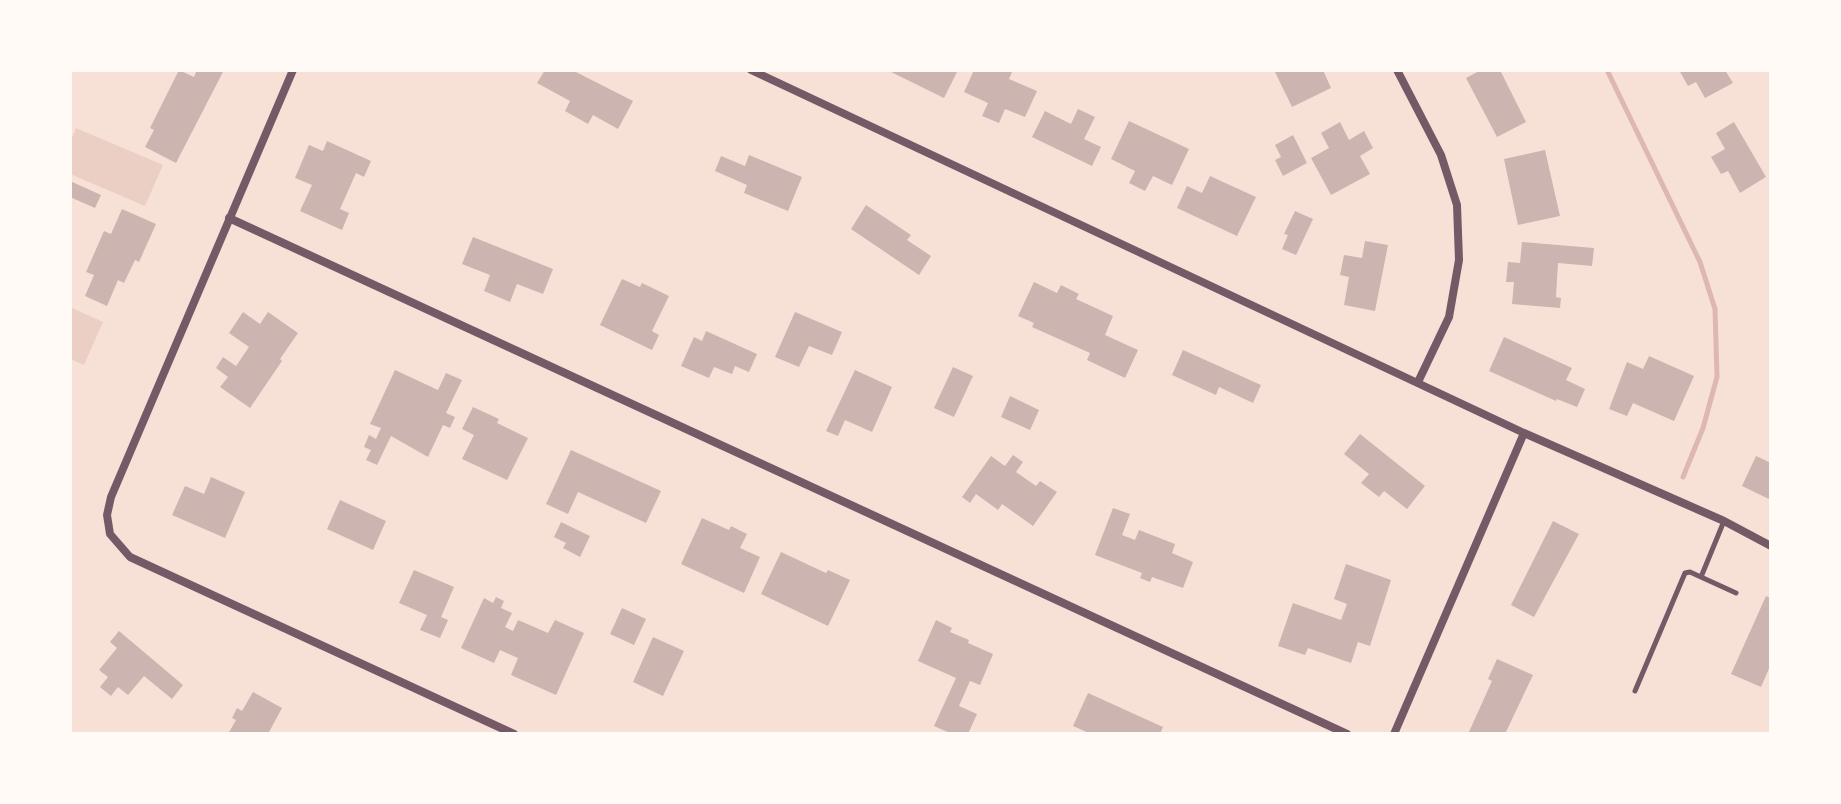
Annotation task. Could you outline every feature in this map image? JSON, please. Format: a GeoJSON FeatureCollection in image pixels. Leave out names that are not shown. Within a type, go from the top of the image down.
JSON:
{"type":"FeatureCollection","features":[{"type":"Feature","properties":{"kind":"street"},"geometry":{"type":"LineString","coordinates":[[293,70],[111,497],[107,515],[110,534],[130,557],[514,734]]}},
{"type":"Feature","properties":{"kind":"street"},"geometry":{"type":"LineString","coordinates":[[751,70],[1524,433],[1724,521],[1771,546]]}},
{"type":"Feature","properties":{"kind":"street"},"geometry":{"type":"LineString","coordinates":[[1397,70],[1441,155],[1457,205],[1459,260],[1449,317],[1418,382]]}},
{"type":"Feature","properties":{"kind":"street"},"geometry":{"type":"LineString","coordinates":[[229,218],[1347,734]]}},
{"type":"Feature","properties":{"kind":"street"},"geometry":{"type":"LineString","coordinates":[[1394,734],[1524,433]]}},
{"type":"Feature","properties":{"kind":"lane"},"geometry":{"type":"LineString","coordinates":[[1701,577],[1724,521]]}},
{"type":"Feature","properties":{"kind":"lane"},"geometry":{"type":"LineString","coordinates":[[1635,691],[1685,573],[1690,572],[1736,593]]}},
{"type":"Feature","properties":{"kind":"shaded area"},"geometry":{"type":"Polygon","coordinates":[[[76,128],[163,165],[145,206],[70,174],[70,142],[76,128]]]}},
{"type":"Feature","properties":{"kind":"shaded area"},"geometry":{"type":"Polygon","coordinates":[[[70,307],[103,322],[84,365],[70,359],[70,307]]]}},
{"type":"Feature","properties":{"kind":"building"},"geometry":{"type":"Polygon","coordinates":[[[179,70],[194,77],[196,72],[191,70],[224,70],[176,163],[145,147],[154,130],[150,128],[179,70]]]}},
{"type":"Feature","properties":{"kind":"building"},"geometry":{"type":"Polygon","coordinates":[[[545,70],[572,70],[633,101],[618,129],[593,115],[588,124],[565,111],[570,101],[537,83],[545,70]]]}},
{"type":"Feature","properties":{"kind":"building"},"geometry":{"type":"Polygon","coordinates":[[[887,70],[958,70],[944,98],[887,70]]]}},
{"type":"Feature","properties":{"kind":"building"},"geometry":{"type":"Polygon","coordinates":[[[974,70],[1013,70],[1009,79],[1037,91],[1025,117],[1005,109],[999,123],[982,116],[988,103],[964,92],[974,70]]]}},
{"type":"Feature","properties":{"kind":"building"},"geometry":{"type":"Polygon","coordinates":[[[1323,70],[1331,88],[1292,107],[1275,72],[1323,70]]]}},
{"type":"Feature","properties":{"kind":"building"},"geometry":{"type":"Polygon","coordinates":[[[1481,70],[1500,70],[1526,122],[1497,137],[1466,78],[1481,70]]]}},
{"type":"Feature","properties":{"kind":"building"},"geometry":{"type":"Polygon","coordinates":[[[1679,70],[1725,70],[1733,83],[1705,98],[1696,82],[1688,86],[1679,70]]]}},
{"type":"Feature","properties":{"kind":"building"},"geometry":{"type":"Polygon","coordinates":[[[1078,109],[1095,117],[1084,139],[1101,147],[1092,166],[1032,137],[1045,111],[1071,124],[1078,109]]]}},
{"type":"Feature","properties":{"kind":"building"},"geometry":{"type":"Polygon","coordinates":[[[1129,121],[1189,149],[1172,185],[1153,176],[1145,191],[1129,183],[1135,171],[1111,159],[1129,121]]]}},
{"type":"Feature","properties":{"kind":"building"},"geometry":{"type":"Polygon","coordinates":[[[1340,122],[1349,140],[1364,131],[1373,148],[1360,156],[1370,174],[1331,195],[1311,158],[1329,148],[1321,133],[1340,122]]]}},
{"type":"Feature","properties":{"kind":"building"},"geometry":{"type":"Polygon","coordinates":[[[1734,122],[1766,177],[1740,193],[1728,171],[1721,174],[1711,157],[1725,149],[1716,133],[1734,122]]]}},
{"type":"Feature","properties":{"kind":"building"},"geometry":{"type":"Polygon","coordinates":[[[1293,135],[1307,163],[1283,176],[1275,160],[1281,157],[1275,145],[1293,135]]]}},
{"type":"Feature","properties":{"kind":"building"},"geometry":{"type":"Polygon","coordinates":[[[327,141],[371,161],[364,177],[356,173],[340,209],[349,213],[342,230],[300,211],[312,185],[295,178],[309,145],[323,151],[327,141]]]}},
{"type":"Feature","properties":{"kind":"building"},"geometry":{"type":"Polygon","coordinates":[[[1545,150],[1560,216],[1518,225],[1504,159],[1545,150]]]}},
{"type":"Feature","properties":{"kind":"building"},"geometry":{"type":"Polygon","coordinates":[[[749,155],[802,177],[788,211],[744,193],[747,185],[715,171],[721,156],[745,166],[749,155]]]}},
{"type":"Feature","properties":{"kind":"building"},"geometry":{"type":"Polygon","coordinates":[[[1210,176],[1256,197],[1237,236],[1177,208],[1187,186],[1202,193],[1210,176]]]}},
{"type":"Feature","properties":{"kind":"building"},"geometry":{"type":"Polygon","coordinates":[[[70,181],[101,195],[95,208],[70,197],[70,181]]]}},
{"type":"Feature","properties":{"kind":"building"},"geometry":{"type":"Polygon","coordinates":[[[866,205],[911,235],[907,240],[931,256],[919,275],[851,229],[866,205]]]}},
{"type":"Feature","properties":{"kind":"building"},"geometry":{"type":"Polygon","coordinates":[[[122,209],[156,224],[139,262],[135,260],[124,283],[118,280],[107,306],[85,296],[94,275],[86,272],[104,231],[111,234],[122,209]]]}},
{"type":"Feature","properties":{"kind":"building"},"geometry":{"type":"Polygon","coordinates":[[[1295,211],[1313,219],[1296,255],[1282,249],[1288,235],[1284,234],[1295,211]]]}},
{"type":"Feature","properties":{"kind":"building"},"geometry":{"type":"Polygon","coordinates":[[[473,237],[553,269],[543,294],[517,284],[510,302],[484,291],[490,275],[462,264],[473,237]]]}},
{"type":"Feature","properties":{"kind":"building"},"geometry":{"type":"Polygon","coordinates":[[[1365,241],[1388,245],[1375,311],[1344,305],[1349,277],[1340,275],[1344,255],[1362,258],[1365,241]]]}},
{"type":"Feature","properties":{"kind":"building"},"geometry":{"type":"Polygon","coordinates":[[[1522,242],[1594,248],[1592,266],[1558,263],[1556,297],[1561,298],[1560,308],[1512,304],[1514,282],[1506,282],[1508,262],[1520,263],[1522,242]]]}},
{"type":"Feature","properties":{"kind":"building"},"geometry":{"type":"Polygon","coordinates":[[[622,279],[640,287],[642,283],[669,296],[652,331],[659,335],[652,350],[600,325],[622,279]]]}},
{"type":"Feature","properties":{"kind":"building"},"geometry":{"type":"Polygon","coordinates":[[[1034,282],[1057,293],[1061,285],[1079,294],[1076,299],[1113,316],[1105,335],[1138,350],[1125,378],[1087,360],[1090,353],[1032,327],[1034,323],[1018,316],[1034,282]]]}},
{"type":"Feature","properties":{"kind":"building"},"geometry":{"type":"Polygon","coordinates":[[[243,312],[260,324],[268,312],[298,333],[250,408],[220,387],[228,377],[216,368],[223,357],[236,366],[249,347],[229,333],[243,312]]]}},
{"type":"Feature","properties":{"kind":"building"},"geometry":{"type":"Polygon","coordinates":[[[795,312],[842,332],[832,355],[809,346],[799,367],[775,357],[795,312]]]}},
{"type":"Feature","properties":{"kind":"building"},"geometry":{"type":"Polygon","coordinates":[[[706,331],[757,354],[749,372],[735,366],[732,374],[714,367],[709,378],[681,366],[694,337],[702,341],[706,331]]]}},
{"type":"Feature","properties":{"kind":"building"},"geometry":{"type":"Polygon","coordinates":[[[1504,337],[1572,368],[1566,380],[1585,389],[1577,407],[1489,371],[1504,337]]]}},
{"type":"Feature","properties":{"kind":"building"},"geometry":{"type":"Polygon","coordinates":[[[1183,350],[1261,385],[1253,403],[1219,387],[1216,395],[1172,375],[1183,350]]]}},
{"type":"Feature","properties":{"kind":"building"},"geometry":{"type":"Polygon","coordinates":[[[1649,356],[1694,376],[1674,421],[1633,403],[1627,416],[1609,409],[1627,362],[1643,369],[1649,356]]]}},
{"type":"Feature","properties":{"kind":"building"},"geometry":{"type":"Polygon","coordinates":[[[953,367],[973,376],[954,417],[934,408],[953,367]]]}},
{"type":"Feature","properties":{"kind":"building"},"geometry":{"type":"Polygon","coordinates":[[[395,370],[438,390],[446,373],[462,380],[446,413],[455,417],[450,428],[443,425],[428,457],[391,436],[377,465],[366,460],[371,450],[364,447],[369,435],[376,439],[381,428],[370,424],[395,370]]]}},
{"type":"Feature","properties":{"kind":"building"},"geometry":{"type":"Polygon","coordinates":[[[855,370],[892,387],[872,432],[845,420],[838,436],[826,431],[855,370]]]}},
{"type":"Feature","properties":{"kind":"building"},"geometry":{"type":"Polygon","coordinates":[[[1010,396],[1039,410],[1030,430],[1001,417],[1010,396]]]}},
{"type":"Feature","properties":{"kind":"building"},"geometry":{"type":"Polygon","coordinates":[[[473,407],[528,438],[507,480],[462,459],[474,435],[462,429],[473,407]]]}},
{"type":"Feature","properties":{"kind":"building"},"geometry":{"type":"Polygon","coordinates":[[[1360,434],[1425,486],[1407,509],[1384,491],[1379,497],[1361,483],[1369,474],[1344,454],[1360,434]]]}},
{"type":"Feature","properties":{"kind":"building"},"geometry":{"type":"Polygon","coordinates":[[[571,450],[661,491],[646,523],[578,492],[568,514],[546,504],[571,450]]]}},
{"type":"Feature","properties":{"kind":"building"},"geometry":{"type":"Polygon","coordinates":[[[1013,455],[1023,462],[1016,472],[1036,486],[1040,481],[1057,492],[1033,526],[1002,504],[998,510],[976,494],[970,503],[962,497],[991,456],[1005,466],[1013,455]]]}},
{"type":"Feature","properties":{"kind":"building"},"geometry":{"type":"Polygon","coordinates":[[[1756,456],[1771,463],[1771,500],[1742,486],[1756,456]]]}},
{"type":"Feature","properties":{"kind":"building"},"geometry":{"type":"Polygon","coordinates":[[[211,477],[245,492],[225,538],[172,515],[185,486],[204,494],[211,477]]]}},
{"type":"Feature","properties":{"kind":"building"},"geometry":{"type":"Polygon","coordinates":[[[340,500],[386,521],[373,550],[327,529],[340,500]]]}},
{"type":"Feature","properties":{"kind":"building"},"geometry":{"type":"Polygon","coordinates":[[[1113,508],[1130,514],[1122,535],[1135,540],[1139,530],[1175,544],[1172,553],[1193,562],[1183,588],[1152,577],[1150,582],[1140,578],[1142,573],[1095,555],[1113,508]]]}},
{"type":"Feature","properties":{"kind":"building"},"geometry":{"type":"Polygon","coordinates":[[[702,518],[747,534],[740,548],[760,557],[744,593],[681,564],[702,518]]]}},
{"type":"Feature","properties":{"kind":"building"},"geometry":{"type":"Polygon","coordinates":[[[1553,521],[1579,534],[1534,617],[1511,605],[1553,521]]]}},
{"type":"Feature","properties":{"kind":"building"},"geometry":{"type":"Polygon","coordinates":[[[561,522],[590,536],[580,557],[563,548],[566,543],[554,537],[561,522]]]}},
{"type":"Feature","properties":{"kind":"building"},"geometry":{"type":"Polygon","coordinates":[[[781,552],[826,573],[828,570],[850,580],[828,626],[761,594],[781,552]]]}},
{"type":"Feature","properties":{"kind":"building"},"geometry":{"type":"Polygon","coordinates":[[[1346,564],[1391,580],[1370,646],[1358,642],[1351,663],[1308,648],[1305,655],[1278,646],[1293,603],[1341,620],[1347,604],[1334,599],[1346,564]]]}},
{"type":"Feature","properties":{"kind":"building"},"geometry":{"type":"Polygon","coordinates":[[[414,570],[454,587],[441,617],[448,620],[440,638],[420,630],[427,615],[399,603],[414,570]]]}},
{"type":"Feature","properties":{"kind":"building"},"geometry":{"type":"Polygon","coordinates":[[[1766,596],[1771,598],[1771,664],[1761,687],[1731,674],[1766,596]]]}},
{"type":"Feature","properties":{"kind":"building"},"geometry":{"type":"Polygon","coordinates":[[[496,597],[504,601],[501,608],[512,613],[505,627],[513,631],[518,620],[548,633],[555,620],[584,633],[556,695],[511,675],[518,658],[500,650],[494,663],[461,648],[484,598],[493,603],[496,597]]]}},
{"type":"Feature","properties":{"kind":"building"},"geometry":{"type":"Polygon","coordinates":[[[622,608],[646,619],[634,645],[610,634],[622,608]]]}},
{"type":"Feature","properties":{"kind":"building"},"geometry":{"type":"Polygon","coordinates":[[[936,620],[952,628],[950,632],[969,640],[968,643],[993,654],[980,685],[970,681],[959,706],[977,714],[968,734],[952,734],[934,726],[956,678],[918,661],[936,620]]]}},
{"type":"Feature","properties":{"kind":"building"},"geometry":{"type":"Polygon","coordinates":[[[119,631],[183,685],[172,699],[144,676],[128,695],[118,687],[111,696],[100,687],[108,677],[99,670],[117,648],[110,642],[119,631]]]}},
{"type":"Feature","properties":{"kind":"building"},"geometry":{"type":"Polygon","coordinates":[[[653,637],[684,651],[663,696],[633,682],[653,637]]]}},
{"type":"Feature","properties":{"kind":"building"},"geometry":{"type":"Polygon","coordinates":[[[1497,659],[1533,675],[1505,734],[1468,734],[1492,681],[1488,679],[1497,659]]]}},
{"type":"Feature","properties":{"kind":"building"},"geometry":{"type":"Polygon","coordinates":[[[253,692],[282,708],[268,734],[228,734],[236,720],[232,718],[237,708],[242,711],[253,692]]]}},
{"type":"Feature","properties":{"kind":"building"},"geometry":{"type":"Polygon","coordinates":[[[1088,693],[1163,727],[1160,734],[1091,734],[1073,726],[1088,693]]]}},
{"type":"Feature","properties":{"kind":"waterway"},"geometry":{"type":"LineString","coordinates":[[1607,70],[1700,262],[1715,309],[1717,377],[1703,428],[1683,477]]}}]}
